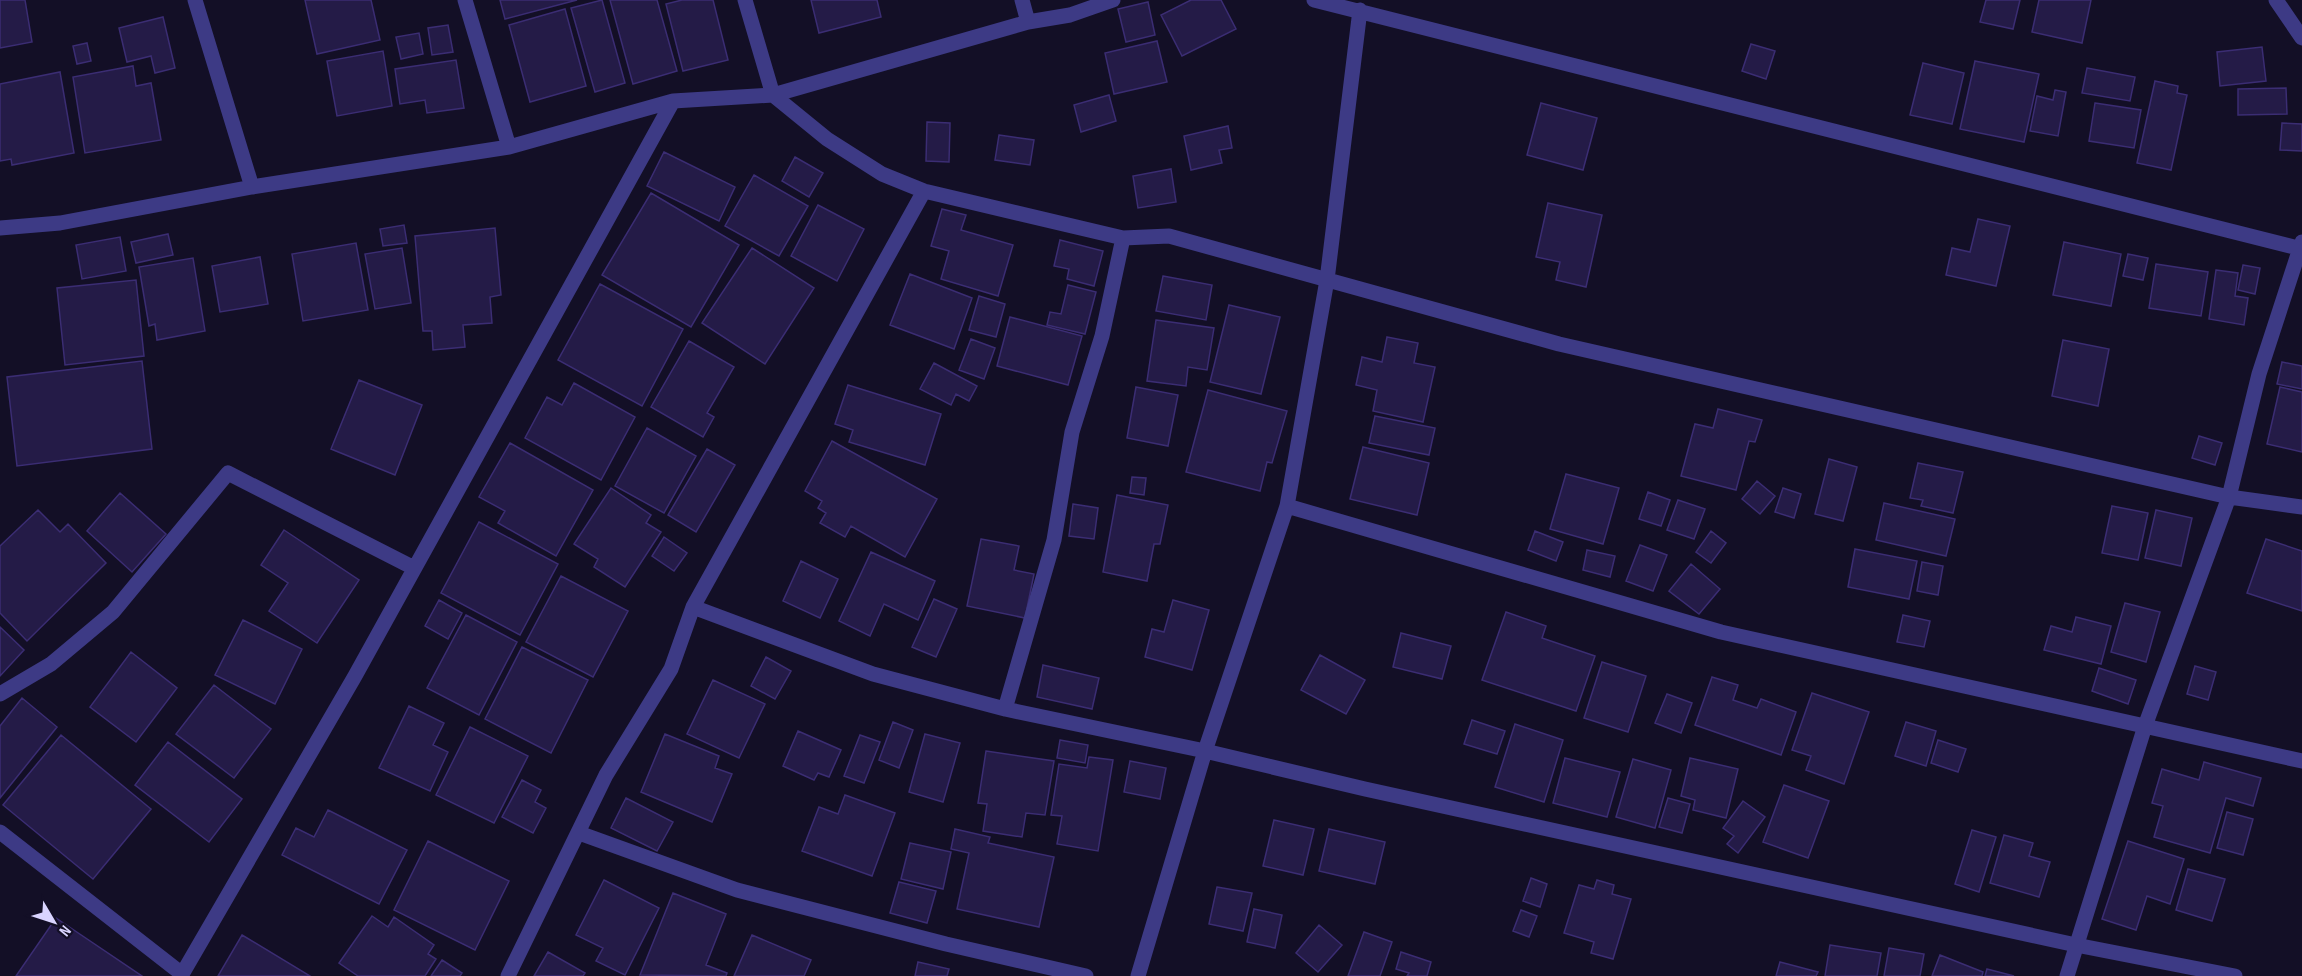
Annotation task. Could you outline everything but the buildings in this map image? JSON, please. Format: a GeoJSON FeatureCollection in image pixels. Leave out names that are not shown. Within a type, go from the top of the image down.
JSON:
{"type":"FeatureCollection","features":[{"type":"Feature","properties":{"kind":"street"},"geometry":{"type":"LineString","coordinates":[[195,0],[252,187]]}},
{"type":"Feature","properties":{"kind":"street"},"geometry":{"type":"LineString","coordinates":[[465,0],[509,147]]}},
{"type":"Feature","properties":{"kind":"street"},"geometry":{"type":"LineString","coordinates":[[745,0],[773,95],[827,139],[873,168],[924,191],[1123,238],[1168,236],[1558,344],[2229,497],[2302,507]]}},
{"type":"Feature","properties":{"kind":"street"},"geometry":{"type":"LineString","coordinates":[[1022,0],[1028,22]]}},
{"type":"Feature","properties":{"kind":"street"},"geometry":{"type":"LineString","coordinates":[[0,228],[60,223],[252,187],[509,147],[673,101],[773,95],[1028,22],[1070,15],[1113,0]]}},
{"type":"Feature","properties":{"kind":"street"},"geometry":{"type":"LineString","coordinates":[[1314,0],[1987,171],[2301,247],[2259,374],[2229,497],[2145,726],[2067,976]]}},
{"type":"Feature","properties":{"kind":"street"},"geometry":{"type":"LineString","coordinates":[[2276,0],[2302,38]]}},
{"type":"Feature","properties":{"kind":"street"},"geometry":{"type":"LineString","coordinates":[[1138,976],[1205,751],[1287,507],[1327,280],[1360,10]]}},
{"type":"Feature","properties":{"kind":"street"},"geometry":{"type":"LineString","coordinates":[[0,832],[181,975],[414,568],[673,101]]}},
{"type":"Feature","properties":{"kind":"street"},"geometry":{"type":"LineString","coordinates":[[508,976],[606,775],[671,669],[693,607],[924,191]]}},
{"type":"Feature","properties":{"kind":"street"},"geometry":{"type":"LineString","coordinates":[[1005,709],[1054,540],[1072,432],[1104,326],[1123,238]]}},
{"type":"Feature","properties":{"kind":"street"},"geometry":{"type":"LineString","coordinates":[[0,694],[51,664],[113,612],[228,473],[414,568]]}},
{"type":"Feature","properties":{"kind":"street"},"geometry":{"type":"LineString","coordinates":[[1287,507],[1721,632],[2302,761]]}},
{"type":"Feature","properties":{"kind":"street"},"geometry":{"type":"LineString","coordinates":[[693,607],[873,674],[1005,709],[1205,751],[1365,789],[2076,945],[2235,976]]}},
{"type":"Feature","properties":{"kind":"street"},"geometry":{"type":"LineString","coordinates":[[579,833],[736,890],[946,944],[1086,976]]}}]}
